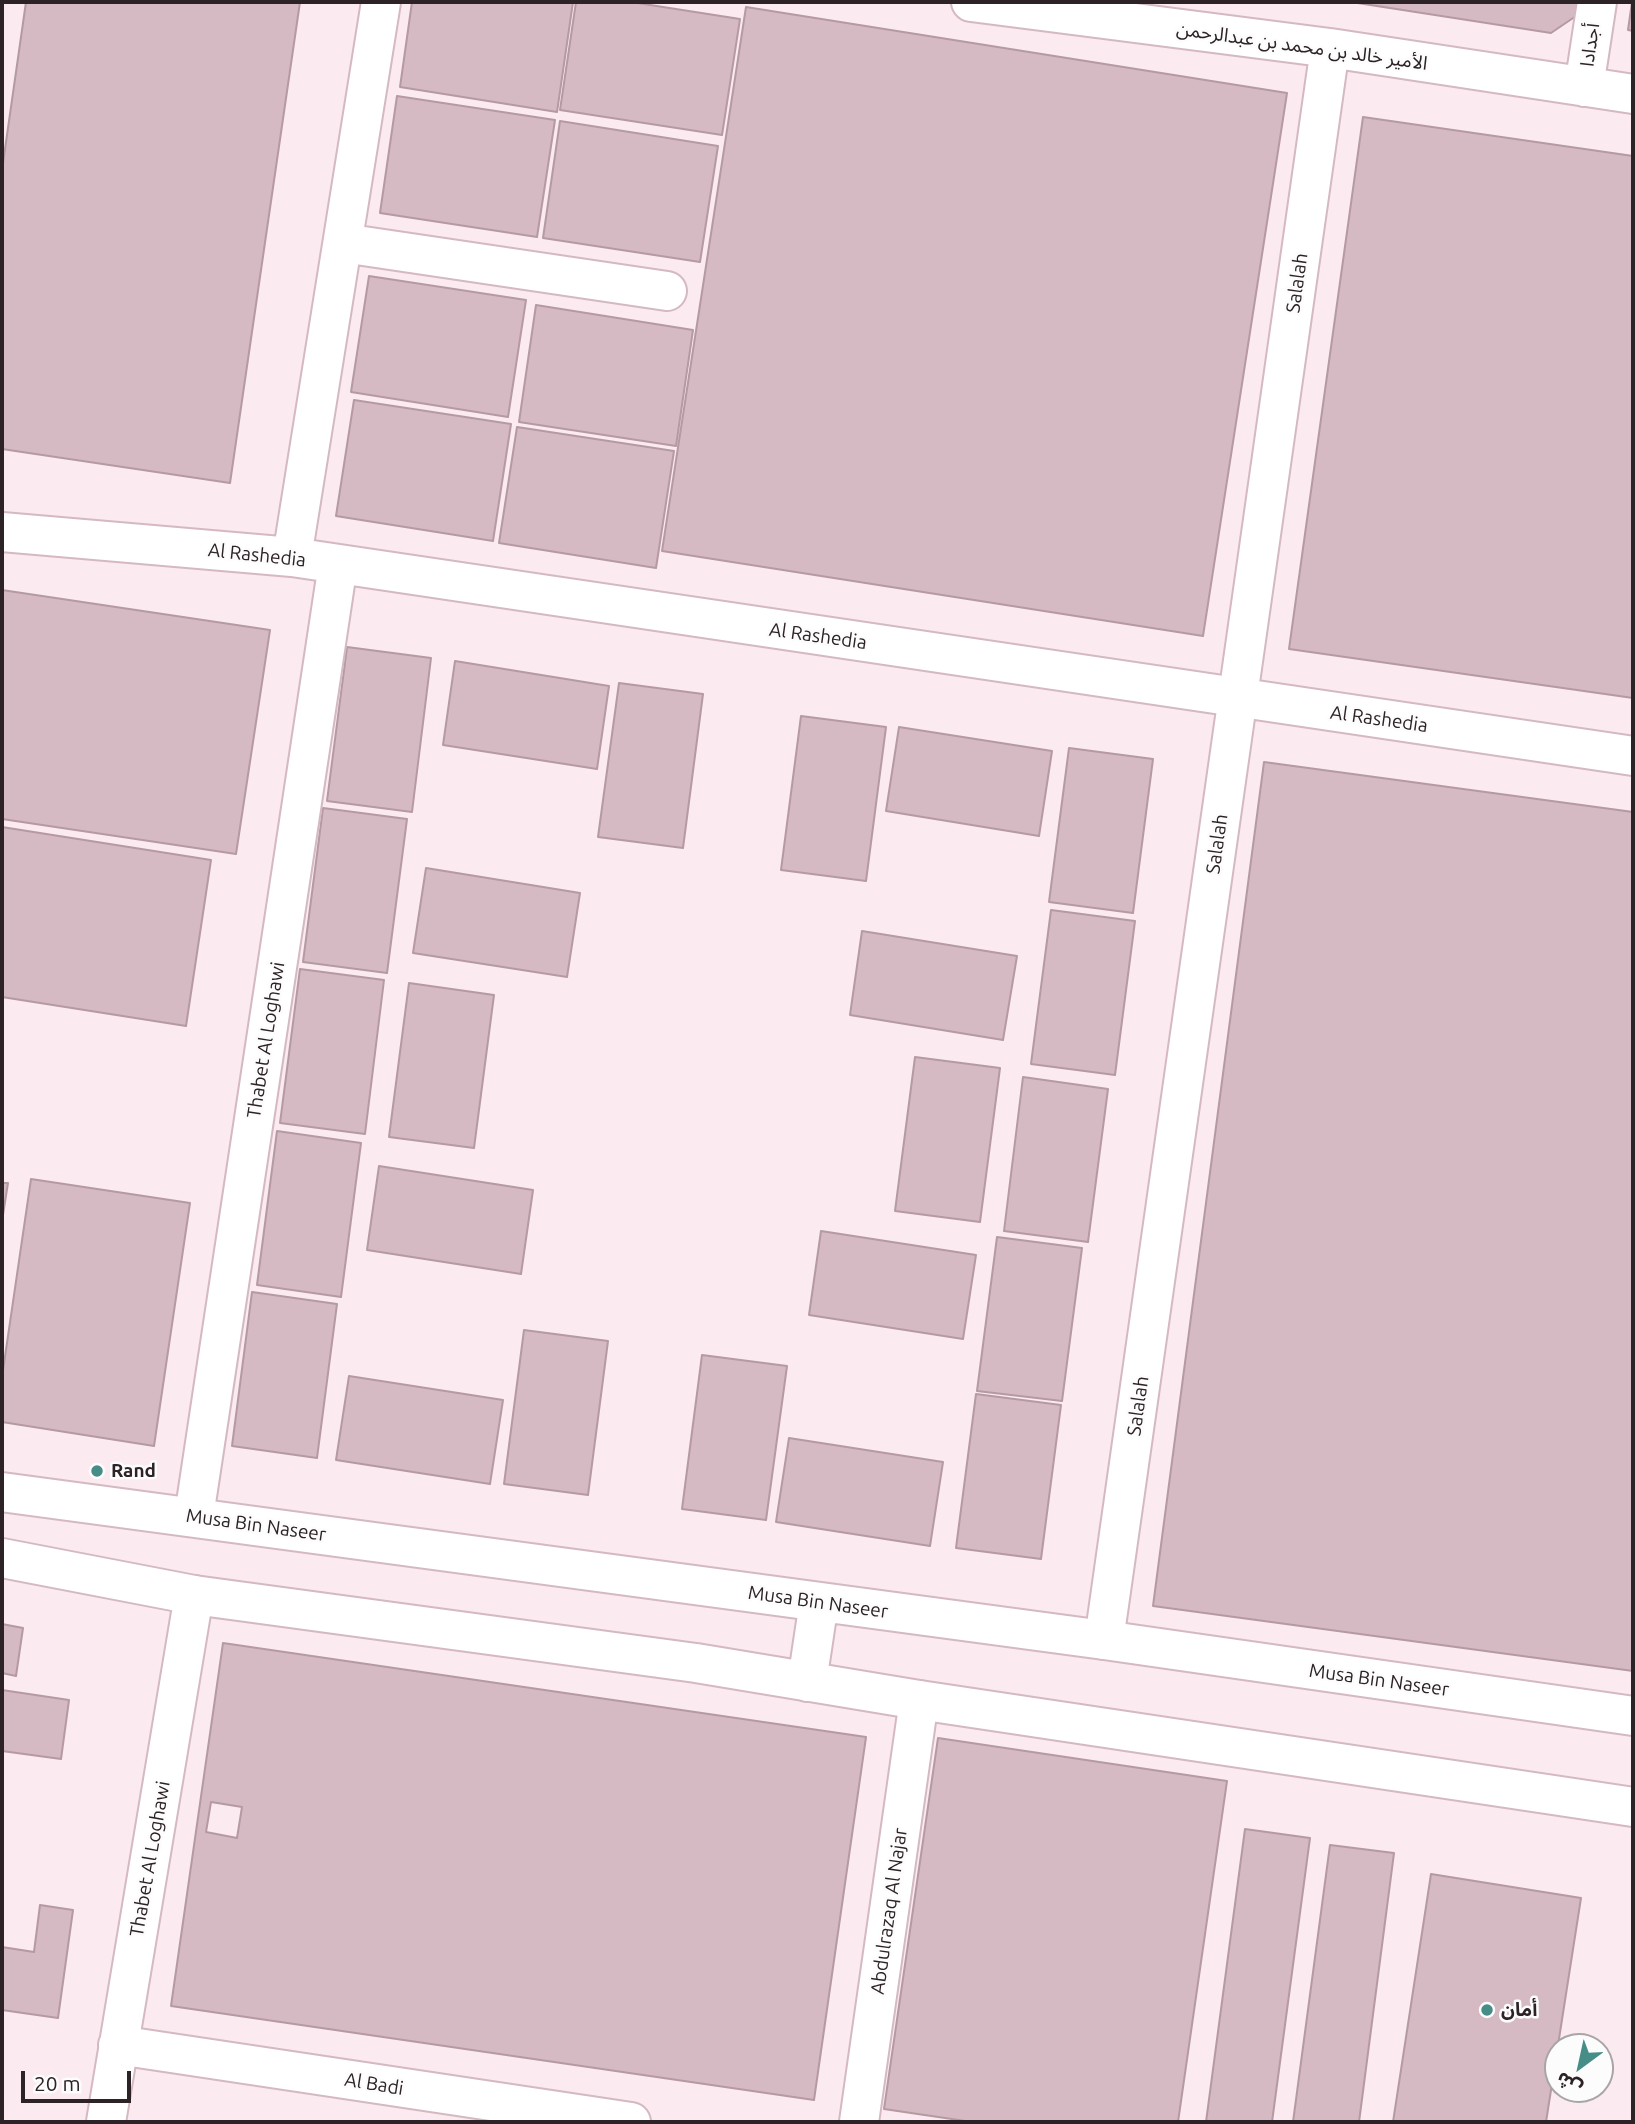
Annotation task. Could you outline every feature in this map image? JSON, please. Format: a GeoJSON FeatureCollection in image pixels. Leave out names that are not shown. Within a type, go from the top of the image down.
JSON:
{"type":"FeatureCollection","features":[{"type":"Feature","properties":{"kind":"street"},"geometry":{"type":"LineString","coordinates":[[292,557],[381,2]]}},
{"type":"Feature","properties":{"kind":"street","name":"الأمير خالد بن محمد بن عبدالرحمن"},"geometry":{"type":"LineString","coordinates":[[971,2],[1093,10],[1633,94]]}},
{"type":"Feature","properties":{"kind":"street","name":"أجدادا"},"geometry":{"type":"LineString","coordinates":[[1584,87],[1597,2]]}},
{"type":"Feature","properties":{"kind":"street","name":"Salalah"},"geometry":{"type":"LineString","coordinates":[[1104,1640],[1330,48]]}},
{"type":"Feature","properties":{"kind":"street"},"geometry":{"type":"LineString","coordinates":[[343,243],[667,292]]}},
{"type":"Feature","properties":{"kind":"street","name":"Al Rashedia"},"geometry":{"type":"LineString","coordinates":[[2,532],[292,557],[1633,756]]}},
{"type":"Feature","properties":{"kind":"street","name":"Thabet Al Loghawi"},"geometry":{"type":"LineString","coordinates":[[194,1516],[338,564]]}},
{"type":"Feature","properties":{"kind":"street","name":"Musa Bin Naseer"},"geometry":{"type":"LineString","coordinates":[[2,1492],[1104,1640],[1633,1716]]}},
{"type":"Feature","properties":{"kind":"street"},"geometry":{"type":"LineString","coordinates":[[2,1558],[194,1595],[696,1663],[919,1700],[1633,1807]]}},
{"type":"Feature","properties":{"kind":"street","name":"Thabet Al Loghawi"},"geometry":{"type":"LineString","coordinates":[[106,2122],[194,1595]]}},
{"type":"Feature","properties":{"kind":"street"},"geometry":{"type":"LineString","coordinates":[[807,1682],[819,1602]]}},
{"type":"Feature","properties":{"kind":"street","name":"Abdulrazaq Al Najar"},"geometry":{"type":"LineString","coordinates":[[859,2122],[919,1700]]}},
{"type":"Feature","properties":{"kind":"street","name":"Al Badi"},"geometry":{"type":"LineString","coordinates":[[118,2045],[631,2122]]}},
{"type":"Feature","properties":{"kind":"building"},"geometry":{"type":"Polygon","coordinates":[[[26,2],[300,2],[230,483],[2,449],[2,170],[26,2]]]}},
{"type":"Feature","properties":{"kind":"building"},"geometry":{"type":"Polygon","coordinates":[[[412,2],[573,2],[557,112],[400,87],[412,2]]]}},
{"type":"Feature","properties":{"kind":"building"},"geometry":{"type":"Polygon","coordinates":[[[576,2],[631,2],[740,19],[722,135],[560,110],[576,2]]]}},
{"type":"Feature","properties":{"kind":"building"},"geometry":{"type":"Polygon","coordinates":[[[1351,2],[1580,2],[1579,14],[1551,33],[1351,2]]]}},
{"type":"Feature","properties":{"kind":"building"},"geometry":{"type":"Polygon","coordinates":[[[1633,2],[1633,31],[1628,30],[1633,2]]]}},
{"type":"Feature","properties":{"kind":"building"},"geometry":{"type":"Polygon","coordinates":[[[746,7],[1287,93],[1203,636],[662,551],[746,7]]]}},
{"type":"Feature","properties":{"kind":"building"},"geometry":{"type":"Polygon","coordinates":[[[397,96],[555,120],[537,237],[380,213],[397,96]]]}},
{"type":"Feature","properties":{"kind":"building"},"geometry":{"type":"Polygon","coordinates":[[[1363,117],[1633,156],[1633,698],[1289,649],[1363,117]]]}},
{"type":"Feature","properties":{"kind":"building"},"geometry":{"type":"Polygon","coordinates":[[[560,121],[718,146],[700,262],[543,238],[560,121]]]}},
{"type":"Feature","properties":{"kind":"building"},"geometry":{"type":"Polygon","coordinates":[[[369,276],[526,300],[508,417],[351,392],[369,276]]]}},
{"type":"Feature","properties":{"kind":"building"},"geometry":{"type":"Polygon","coordinates":[[[536,305],[693,330],[676,446],[519,422],[536,305]]]}},
{"type":"Feature","properties":{"kind":"building"},"geometry":{"type":"Polygon","coordinates":[[[354,400],[511,424],[493,541],[336,516],[354,400]]]}},
{"type":"Feature","properties":{"kind":"building"},"geometry":{"type":"Polygon","coordinates":[[[517,427],[674,451],[656,568],[499,543],[517,427]]]}},
{"type":"Feature","properties":{"kind":"building"},"geometry":{"type":"Polygon","coordinates":[[[2,590],[270,630],[236,854],[2,819],[2,590]]]}},
{"type":"Feature","properties":{"kind":"building"},"geometry":{"type":"Polygon","coordinates":[[[347,647],[431,658],[412,812],[327,801],[347,647]]]}},
{"type":"Feature","properties":{"kind":"building"},"geometry":{"type":"Polygon","coordinates":[[[455,661],[609,686],[597,769],[443,745],[455,661]]]}},
{"type":"Feature","properties":{"kind":"building"},"geometry":{"type":"Polygon","coordinates":[[[619,683],[703,694],[683,848],[598,837],[619,683]]]}},
{"type":"Feature","properties":{"kind":"building"},"geometry":{"type":"Polygon","coordinates":[[[801,716],[886,727],[866,881],[781,870],[801,716]]]}},
{"type":"Feature","properties":{"kind":"building"},"geometry":{"type":"Polygon","coordinates":[[[899,727],[1052,751],[1039,836],[886,811],[899,727]]]}},
{"type":"Feature","properties":{"kind":"building"},"geometry":{"type":"Polygon","coordinates":[[[1069,748],[1153,759],[1133,913],[1049,902],[1069,748]]]}},
{"type":"Feature","properties":{"kind":"building"},"geometry":{"type":"Polygon","coordinates":[[[1264,762],[1633,812],[1633,1671],[1153,1606],[1264,762]]]}},
{"type":"Feature","properties":{"kind":"building"},"geometry":{"type":"Polygon","coordinates":[[[323,808],[407,819],[387,973],[303,962],[323,808]]]}},
{"type":"Feature","properties":{"kind":"building"},"geometry":{"type":"Polygon","coordinates":[[[2,827],[211,860],[186,1026],[2,997],[2,827]]]}},
{"type":"Feature","properties":{"kind":"building"},"geometry":{"type":"Polygon","coordinates":[[[426,868],[580,893],[567,977],[413,953],[426,868]]]}},
{"type":"Feature","properties":{"kind":"building"},"geometry":{"type":"Polygon","coordinates":[[[1051,910],[1135,921],[1115,1075],[1031,1064],[1051,910]]]}},
{"type":"Feature","properties":{"kind":"building"},"geometry":{"type":"Polygon","coordinates":[[[862,931],[1017,956],[1003,1040],[850,1015],[862,931]]]}},
{"type":"Feature","properties":{"kind":"building"},"geometry":{"type":"Polygon","coordinates":[[[300,969],[384,980],[365,1134],[280,1123],[300,969]]]}},
{"type":"Feature","properties":{"kind":"building"},"geometry":{"type":"Polygon","coordinates":[[[409,983],[494,995],[474,1148],[389,1137],[409,983]]]}},
{"type":"Feature","properties":{"kind":"building"},"geometry":{"type":"Polygon","coordinates":[[[915,1057],[1000,1068],[980,1222],[895,1211],[915,1057]]]}},
{"type":"Feature","properties":{"kind":"building"},"geometry":{"type":"Polygon","coordinates":[[[1023,1077],[1108,1089],[1088,1242],[1004,1231],[1023,1077]]]}},
{"type":"Feature","properties":{"kind":"building"},"geometry":{"type":"Polygon","coordinates":[[[277,1131],[361,1143],[341,1297],[257,1285],[277,1131]]]}},
{"type":"Feature","properties":{"kind":"building"},"geometry":{"type":"Polygon","coordinates":[[[379,1166],[533,1190],[521,1274],[367,1250],[379,1166]]]}},
{"type":"Feature","properties":{"kind":"building"},"geometry":{"type":"Polygon","coordinates":[[[31,1179],[190,1203],[154,1446],[2,1422],[2,1377],[31,1179]]]}},
{"type":"Feature","properties":{"kind":"building"},"geometry":{"type":"Polygon","coordinates":[[[2,1183],[8,1183],[2,1221],[2,1183]]]}},
{"type":"Feature","properties":{"kind":"building"},"geometry":{"type":"Polygon","coordinates":[[[821,1231],[976,1255],[963,1339],[809,1315],[821,1231]]]}},
{"type":"Feature","properties":{"kind":"building"},"geometry":{"type":"Polygon","coordinates":[[[997,1237],[1082,1248],[1062,1401],[977,1391],[997,1237]]]}},
{"type":"Feature","properties":{"kind":"building"},"geometry":{"type":"Polygon","coordinates":[[[252,1292],[337,1304],[317,1458],[232,1446],[252,1292]]]}},
{"type":"Feature","properties":{"kind":"building"},"geometry":{"type":"Polygon","coordinates":[[[524,1330],[608,1341],[588,1495],[504,1484],[524,1330]]]}},
{"type":"Feature","properties":{"kind":"building"},"geometry":{"type":"Polygon","coordinates":[[[702,1355],[787,1366],[766,1520],[682,1509],[702,1355]]]}},
{"type":"Feature","properties":{"kind":"building"},"geometry":{"type":"Polygon","coordinates":[[[349,1376],[503,1400],[490,1484],[336,1460],[349,1376]]]}},
{"type":"Feature","properties":{"kind":"building"},"geometry":{"type":"Polygon","coordinates":[[[976,1394],[1061,1405],[1041,1559],[956,1548],[976,1394]]]}},
{"type":"Feature","properties":{"kind":"building"},"geometry":{"type":"Polygon","coordinates":[[[789,1438],[943,1462],[930,1546],[776,1522],[789,1438]]]}},
{"type":"Feature","properties":{"kind":"building"},"geometry":{"type":"Polygon","coordinates":[[[2,1624],[23,1628],[16,1676],[2,1673],[2,1624]]]}},
{"type":"Feature","properties":{"kind":"building"},"geometry":{"type":"Polygon","coordinates":[[[223,1643],[866,1737],[814,2100],[171,2006],[223,1643]]]}},
{"type":"Feature","properties":{"kind":"building"},"geometry":{"type":"Polygon","coordinates":[[[2,1690],[69,1700],[61,1759],[2,1751],[2,1690]]]}},
{"type":"Feature","properties":{"kind":"building"},"geometry":{"type":"Polygon","coordinates":[[[938,1738],[1227,1781],[1178,2122],[972,2122],[884,2109],[938,1738]]]}},
{"type":"Feature","properties":{"kind":"building"},"geometry":{"type":"Polygon","coordinates":[[[211,1802],[242,1807],[237,1838],[206,1832],[211,1802]]]}},
{"type":"Feature","properties":{"kind":"building"},"geometry":{"type":"Polygon","coordinates":[[[1245,1829],[1310,1838],[1272,2122],[1206,2122],[1245,1829]]]}},
{"type":"Feature","properties":{"kind":"building"},"geometry":{"type":"Polygon","coordinates":[[[1330,1845],[1394,1853],[1359,2122],[1293,2122],[1330,1845]]]}},
{"type":"Feature","properties":{"kind":"building","name":"أمان"},"geometry":{"type":"Polygon","coordinates":[[[1431,1874],[1581,1898],[1560,2033],[1544,2033],[1544,2103],[1549,2103],[1546,2122],[1393,2122],[1431,1874]]]}},
{"type":"Feature","properties":{"kind":"building"},"geometry":{"type":"Polygon","coordinates":[[[40,1905],[73,1910],[58,2018],[2,2010],[2,1947],[34,1952],[40,1905]]]}},
{"type":"Feature","properties":{"kind":"place","name":"Rand"},"geometry":{"type":"Point","coordinates":[97,1471]}},
{"type":"Feature","properties":{"kind":"place","name":"أمان"},"geometry":{"type":"Point","coordinates":[1487,2010]}}]}
